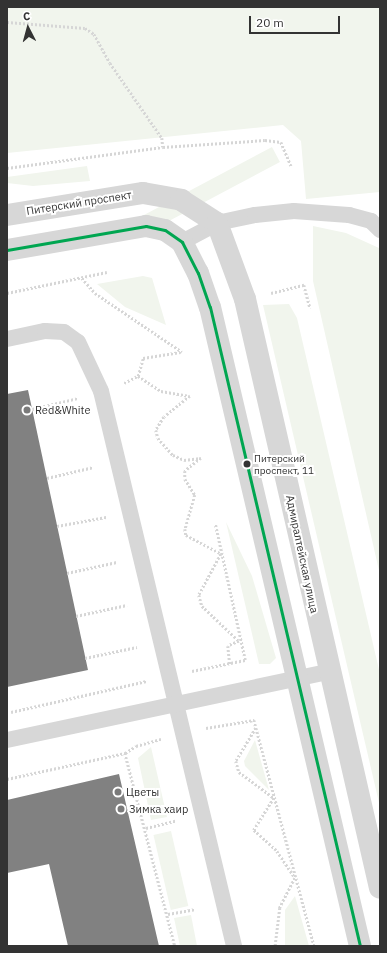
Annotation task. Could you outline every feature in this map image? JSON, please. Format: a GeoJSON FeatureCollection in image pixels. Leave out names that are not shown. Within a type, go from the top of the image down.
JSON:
{"type":"FeatureCollection","features":[{"type":"Feature","properties":{"kind":"street","name":"Питерский проспект"},"geometry":{"type":"LineString","coordinates":[[7,215],[143,193],[181,200],[217,223]]}},
{"type":"Feature","properties":{"kind":"street","name":"Адмиралтейская улица"},"geometry":{"type":"LineString","coordinates":[[217,223],[245,299],[328,672],[380,888]]}},
{"type":"Feature","properties":{"kind":"street"},"geometry":{"type":"LineString","coordinates":[[7,250],[124,228],[146,226],[165,230],[182,242],[198,272],[210,308],[360,946]]}},
{"type":"Feature","properties":{"kind":"lane"},"geometry":{"type":"LineString","coordinates":[[182,242],[217,223],[255,214],[306,212],[371,221],[380,230]]}},
{"type":"Feature","properties":{"kind":"lane"},"geometry":{"type":"LineString","coordinates":[[7,339],[45,331],[64,332],[78,342],[101,391],[128,492],[175,703],[234,946]]}},
{"type":"Feature","properties":{"kind":"lane"},"geometry":{"type":"LineString","coordinates":[[7,740],[175,703],[328,672]]}},
{"type":"Feature","properties":{"kind":"path"},"geometry":{"type":"LineString","coordinates":[[7,22],[85,28],[94,34],[162,138],[163,147]]}},
{"type":"Feature","properties":{"kind":"path"},"geometry":{"type":"LineString","coordinates":[[7,168],[163,147],[265,140],[280,142],[292,166]]}},
{"type":"Feature","properties":{"kind":"path"},"geometry":{"type":"LineString","coordinates":[[7,293],[107,272]]}},
{"type":"Feature","properties":{"kind":"path"},"geometry":{"type":"LineString","coordinates":[[82,278],[95,293],[182,352],[143,358],[138,376]]}},
{"type":"Feature","properties":{"kind":"path"},"geometry":{"type":"LineString","coordinates":[[267,294],[304,285],[310,308]]}},
{"type":"Feature","properties":{"kind":"path"},"geometry":{"type":"LineString","coordinates":[[118,385],[138,376]]}},
{"type":"Feature","properties":{"kind":"path"},"geometry":{"type":"LineString","coordinates":[[138,376],[161,391],[190,396],[164,417],[156,430],[158,438],[173,455],[184,460],[201,458],[185,471],[185,479],[195,495],[185,529],[186,535],[220,554]]}},
{"type":"Feature","properties":{"kind":"path"},"geometry":{"type":"LineString","coordinates":[[32,409],[79,398]]}},
{"type":"Feature","properties":{"kind":"path"},"geometry":{"type":"LineString","coordinates":[[47,478],[94,467]]}},
{"type":"Feature","properties":{"kind":"path"},"geometry":{"type":"LineString","coordinates":[[57,526],[106,517]]}},
{"type":"Feature","properties":{"kind":"path"},"geometry":{"type":"LineString","coordinates":[[187,672],[245,660],[239,641],[215,524]]}},
{"type":"Feature","properties":{"kind":"path"},"geometry":{"type":"LineString","coordinates":[[220,554],[199,595],[202,606],[239,641]]}},
{"type":"Feature","properties":{"kind":"path"},"geometry":{"type":"LineString","coordinates":[[67,573],[117,562]]}},
{"type":"Feature","properties":{"kind":"path"},"geometry":{"type":"LineString","coordinates":[[76,616],[127,605]]}},
{"type":"Feature","properties":{"kind":"path"},"geometry":{"type":"LineString","coordinates":[[230,664],[228,646],[239,641]]}},
{"type":"Feature","properties":{"kind":"path"},"geometry":{"type":"LineString","coordinates":[[85,658],[137,647]]}},
{"type":"Feature","properties":{"kind":"path"},"geometry":{"type":"LineString","coordinates":[[7,713],[149,680]]}},
{"type":"Feature","properties":{"kind":"path"},"geometry":{"type":"LineString","coordinates":[[203,728],[254,720],[314,946]]}},
{"type":"Feature","properties":{"kind":"path"},"geometry":{"type":"LineString","coordinates":[[256,728],[236,761],[239,772],[274,798]]}},
{"type":"Feature","properties":{"kind":"path"},"geometry":{"type":"LineString","coordinates":[[7,779],[125,753],[136,746],[161,739]]}},
{"type":"Feature","properties":{"kind":"path"},"geometry":{"type":"LineString","coordinates":[[125,753],[146,828],[175,946]]}},
{"type":"Feature","properties":{"kind":"path"},"geometry":{"type":"LineString","coordinates":[[274,798],[254,830],[277,851],[295,878]]}},
{"type":"Feature","properties":{"kind":"path"},"geometry":{"type":"LineString","coordinates":[[146,828],[175,822]]}},
{"type":"Feature","properties":{"kind":"path"},"geometry":{"type":"LineString","coordinates":[[275,946],[280,908],[295,878]]}},
{"type":"Feature","properties":{"kind":"path"},"geometry":{"type":"LineString","coordinates":[[168,914],[195,909]]}},
{"type":"Feature","properties":{"kind":"shaded area"},"geometry":{"type":"Polygon","coordinates":[[[7,7],[380,7],[380,192],[306,199],[301,141],[283,125],[7,153],[7,7]]]}},
{"type":"Feature","properties":{"kind":"shaded area"},"geometry":{"type":"Polygon","coordinates":[[[272,147],[280,162],[144,234],[136,219],[272,147]]]}},
{"type":"Feature","properties":{"kind":"shaded area"},"geometry":{"type":"Polygon","coordinates":[[[87,166],[90,181],[33,186],[7,183],[7,177],[87,166]]]}},
{"type":"Feature","properties":{"kind":"shaded area"},"geometry":{"type":"Polygon","coordinates":[[[313,226],[346,233],[379,248],[380,252],[380,575],[313,281],[313,226]]]}},
{"type":"Feature","properties":{"kind":"shaded area"},"geometry":{"type":"Polygon","coordinates":[[[143,276],[152,278],[166,325],[125,307],[97,284],[143,276]]]}},
{"type":"Feature","properties":{"kind":"shaded area"},"geometry":{"type":"Polygon","coordinates":[[[289,304],[297,318],[380,674],[380,807],[263,305],[289,304]]]}},
{"type":"Feature","properties":{"kind":"shaded area"},"geometry":{"type":"Polygon","coordinates":[[[226,522],[252,576],[276,658],[270,664],[259,664],[226,522]]]}},
{"type":"Feature","properties":{"kind":"shaded area"},"geometry":{"type":"Polygon","coordinates":[[[255,740],[269,790],[245,766],[244,761],[255,740]]]}},
{"type":"Feature","properties":{"kind":"shaded area"},"geometry":{"type":"Polygon","coordinates":[[[151,747],[167,817],[151,820],[138,758],[151,747]]]}},
{"type":"Feature","properties":{"kind":"shaded area"},"geometry":{"type":"Polygon","coordinates":[[[171,831],[188,906],[171,910],[153,835],[171,831]]]}},
{"type":"Feature","properties":{"kind":"shaded area"},"geometry":{"type":"Polygon","coordinates":[[[295,896],[309,946],[285,945],[285,910],[295,896]]]}},
{"type":"Feature","properties":{"kind":"shaded area"},"geometry":{"type":"Polygon","coordinates":[[[191,915],[197,946],[180,946],[174,918],[191,915]]]}},
{"type":"Feature","properties":{"kind":"building"},"geometry":{"type":"Polygon","coordinates":[[[28,390],[88,670],[7,687],[7,394],[28,390]]]}},
{"type":"Feature","properties":{"kind":"building"},"geometry":{"type":"Polygon","coordinates":[[[119,774],[159,946],[68,946],[49,864],[7,873],[7,800],[119,774]]]}},
{"type":"Feature","properties":{"kind":"transit line"},"geometry":{"type":"LineString","coordinates":[[7,250],[146,226],[165,230],[182,242],[198,273],[210,307],[360,946]]}},
{"type":"Feature","properties":{"kind":"place","name":"Red&White"},"geometry":{"type":"Point","coordinates":[27,410]}},
{"type":"Feature","properties":{"kind":"place","name":"Питерский проспект, 11"},"geometry":{"type":"Point","coordinates":[247,464]}},
{"type":"Feature","properties":{"kind":"place","name":"Цветы"},"geometry":{"type":"Point","coordinates":[118,792]}},
{"type":"Feature","properties":{"kind":"place","name":"Зимка хаир"},"geometry":{"type":"Point","coordinates":[121,809]}}]}
